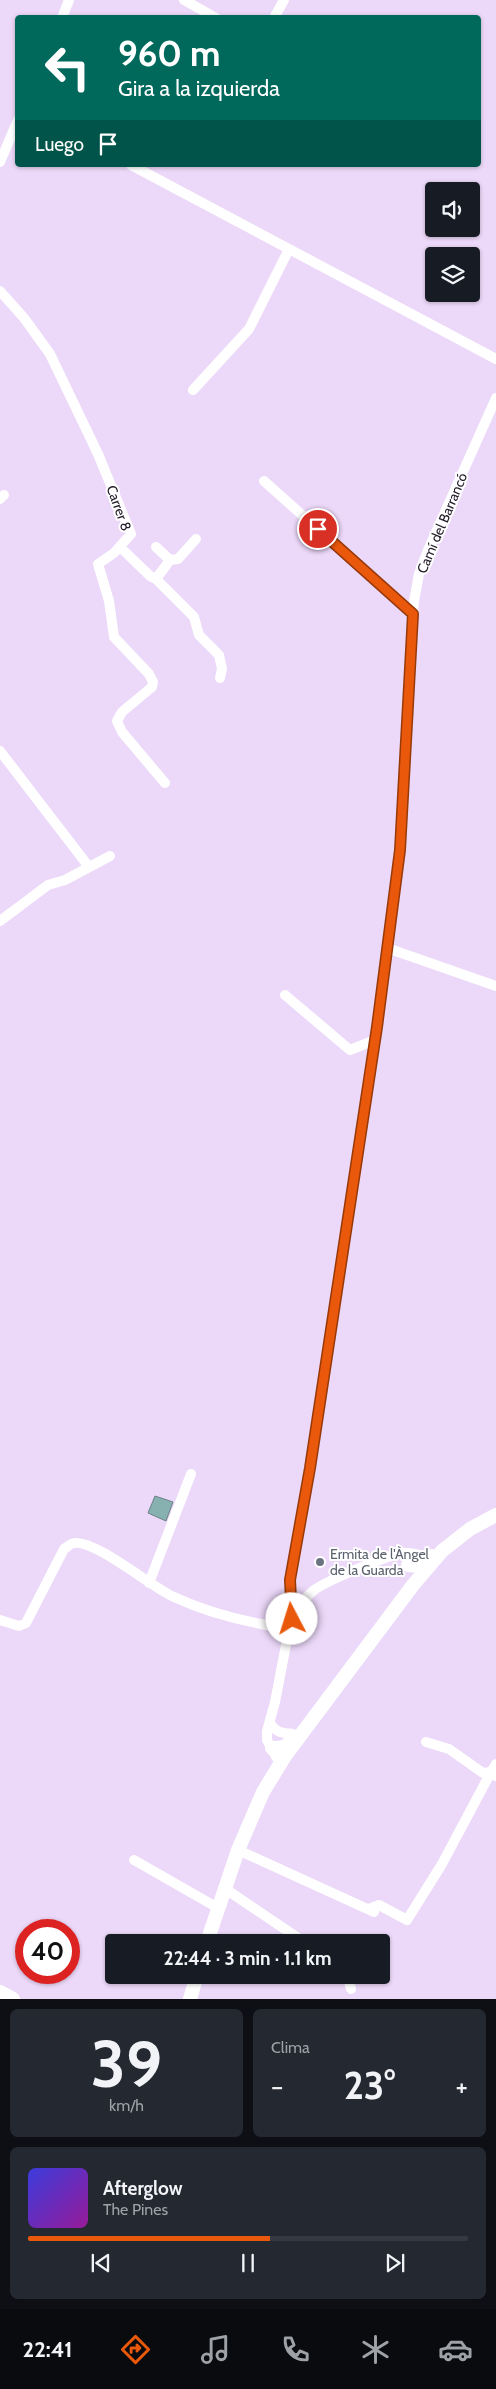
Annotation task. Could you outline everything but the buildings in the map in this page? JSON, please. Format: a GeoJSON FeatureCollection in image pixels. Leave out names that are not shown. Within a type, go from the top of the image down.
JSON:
{"type":"FeatureCollection","features":[{"type":"Feature","properties":{"kind":"main road"},"geometry":{"type":"LineString","coordinates":[[210,1934],[238,1850],[269,1781],[294,1743],[407,1592],[442,1551],[470,1529],[496,1514]]}},
{"type":"Feature","properties":{"kind":"main road"},"geometry":{"type":"LineString","coordinates":[[238,1850],[254,1797],[278,1749],[293,1734],[417,1563],[446,1538],[465,1525],[496,1514]]}},
{"type":"Feature","properties":{"kind":"main road"},"geometry":{"type":"LineString","coordinates":[[417,1563],[458,1533],[470,1529]]}},
{"type":"Feature","properties":{"kind":"main road"},"geometry":{"type":"LineString","coordinates":[[407,1592],[419,1573],[417,1563]]}},
{"type":"Feature","properties":{"kind":"main road"},"geometry":{"type":"LineString","coordinates":[[278,1749],[288,1745],[326,1696],[332,1693]]}},
{"type":"Feature","properties":{"kind":"main road"},"geometry":{"type":"LineString","coordinates":[[269,1781],[270,1772],[281,1755],[278,1749]]}},
{"type":"Feature","properties":{"kind":"main road"},"geometry":{"type":"LineString","coordinates":[[190,1999],[194,1984]]}},
{"type":"Feature","properties":{"kind":"main road"},"geometry":{"type":"LineString","coordinates":[[0,1992],[12,1999]]}},
{"type":"Feature","properties":{"kind":"street"},"geometry":{"type":"LineString","coordinates":[[63,15],[69,0]]}},
{"type":"Feature","properties":{"kind":"street"},"geometry":{"type":"LineString","coordinates":[[184,0],[211,15]]}},
{"type":"Feature","properties":{"kind":"street"},"geometry":{"type":"LineString","coordinates":[[276,15],[284,0]]}},
{"type":"Feature","properties":{"kind":"street"},"geometry":{"type":"LineString","coordinates":[[0,162],[15,127]]}},
{"type":"Feature","properties":{"kind":"street"},"geometry":{"type":"LineString","coordinates":[[135,167],[496,359]]}},
{"type":"Feature","properties":{"kind":"street"},"geometry":{"type":"LineString","coordinates":[[193,390],[249,329],[289,249]]}},
{"type":"Feature","properties":{"kind":"street","name":"Carrer 8"},"geometry":{"type":"LineString","coordinates":[[0,290],[24,318],[50,354],[98,454],[131,534],[120,547],[98,564],[109,601],[114,637],[149,674],[153,682],[152,687],[122,712],[117,721],[122,732],[165,783]]}},
{"type":"Feature","properties":{"kind":"street","name":"Camí del Barrancó"},"geometry":{"type":"LineString","coordinates":[[278,1749],[267,1740],[272,1726],[292,1619],[290,1580],[310,1468],[375,1040],[400,850],[413,614],[419,574],[496,398]]}},
{"type":"Feature","properties":{"kind":"street"},"geometry":{"type":"LineString","coordinates":[[264,481],[413,614]]}},
{"type":"Feature","properties":{"kind":"street"},"geometry":{"type":"LineString","coordinates":[[156,547],[170,560],[178,560],[196,539]]}},
{"type":"Feature","properties":{"kind":"street"},"geometry":{"type":"LineString","coordinates":[[120,547],[194,617],[199,635],[219,655],[222,669],[220,678]]}},
{"type":"Feature","properties":{"kind":"street"},"geometry":{"type":"LineString","coordinates":[[156,579],[170,560]]}},
{"type":"Feature","properties":{"kind":"street"},"geometry":{"type":"LineString","coordinates":[[0,751],[89,867]]}},
{"type":"Feature","properties":{"kind":"street"},"geometry":{"type":"LineString","coordinates":[[0,922],[48,885],[65,880],[110,856]]}},
{"type":"Feature","properties":{"kind":"street"},"geometry":{"type":"LineString","coordinates":[[387,948],[496,986]]}},
{"type":"Feature","properties":{"kind":"street"},"geometry":{"type":"LineString","coordinates":[[285,995],[350,1050],[375,1040]]}},
{"type":"Feature","properties":{"kind":"street"},"geometry":{"type":"LineString","coordinates":[[149,1583],[191,1474]]}},
{"type":"Feature","properties":{"kind":"street"},"geometry":{"type":"LineString","coordinates":[[0,1620],[19,1626],[26,1624],[64,1549],[72,1543],[81,1544],[130,1568],[149,1583],[172,1596],[226,1617],[272,1626],[284,1624],[292,1619],[302,1602],[314,1590],[329,1581],[392,1557],[417,1563]]}},
{"type":"Feature","properties":{"kind":"street"},"geometry":{"type":"LineString","coordinates":[[272,1726],[293,1734]]}},
{"type":"Feature","properties":{"kind":"street"},"geometry":{"type":"LineString","coordinates":[[426,1742],[449,1749],[483,1773],[494,1771]]}},
{"type":"Feature","properties":{"kind":"street"},"geometry":{"type":"LineString","coordinates":[[238,1850],[372,1911],[379,1906],[407,1920],[442,1864],[494,1771]]}},
{"type":"Feature","properties":{"kind":"street"},"geometry":{"type":"LineString","coordinates":[[134,1860],[218,1908]]}},
{"type":"Feature","properties":{"kind":"street"},"geometry":{"type":"LineString","coordinates":[[224,1888],[292,1934]]}},
{"type":"Feature","properties":{"kind":"street"},"geometry":{"type":"LineString","coordinates":[[350,1984],[351,1989]]}},
{"type":"Feature","properties":{"kind":"shaded area"},"geometry":{"type":"Polygon","coordinates":[[[155,1496],[173,1502],[166,1521],[148,1513],[155,1496]]]}},
{"type":"Feature","properties":{"kind":"place","name":"Ermita de l'Àngel de la Guarda"},"geometry":{"type":"Point","coordinates":[320,1562]}},
{"type":"Feature","properties":{"kind":"route"},"geometry":{"type":"LineString","coordinates":[[292,1619],[289,1600],[293,1558],[310,1468],[339,1279],[377,1027],[400,850],[413,614],[318,529]]}}]}
